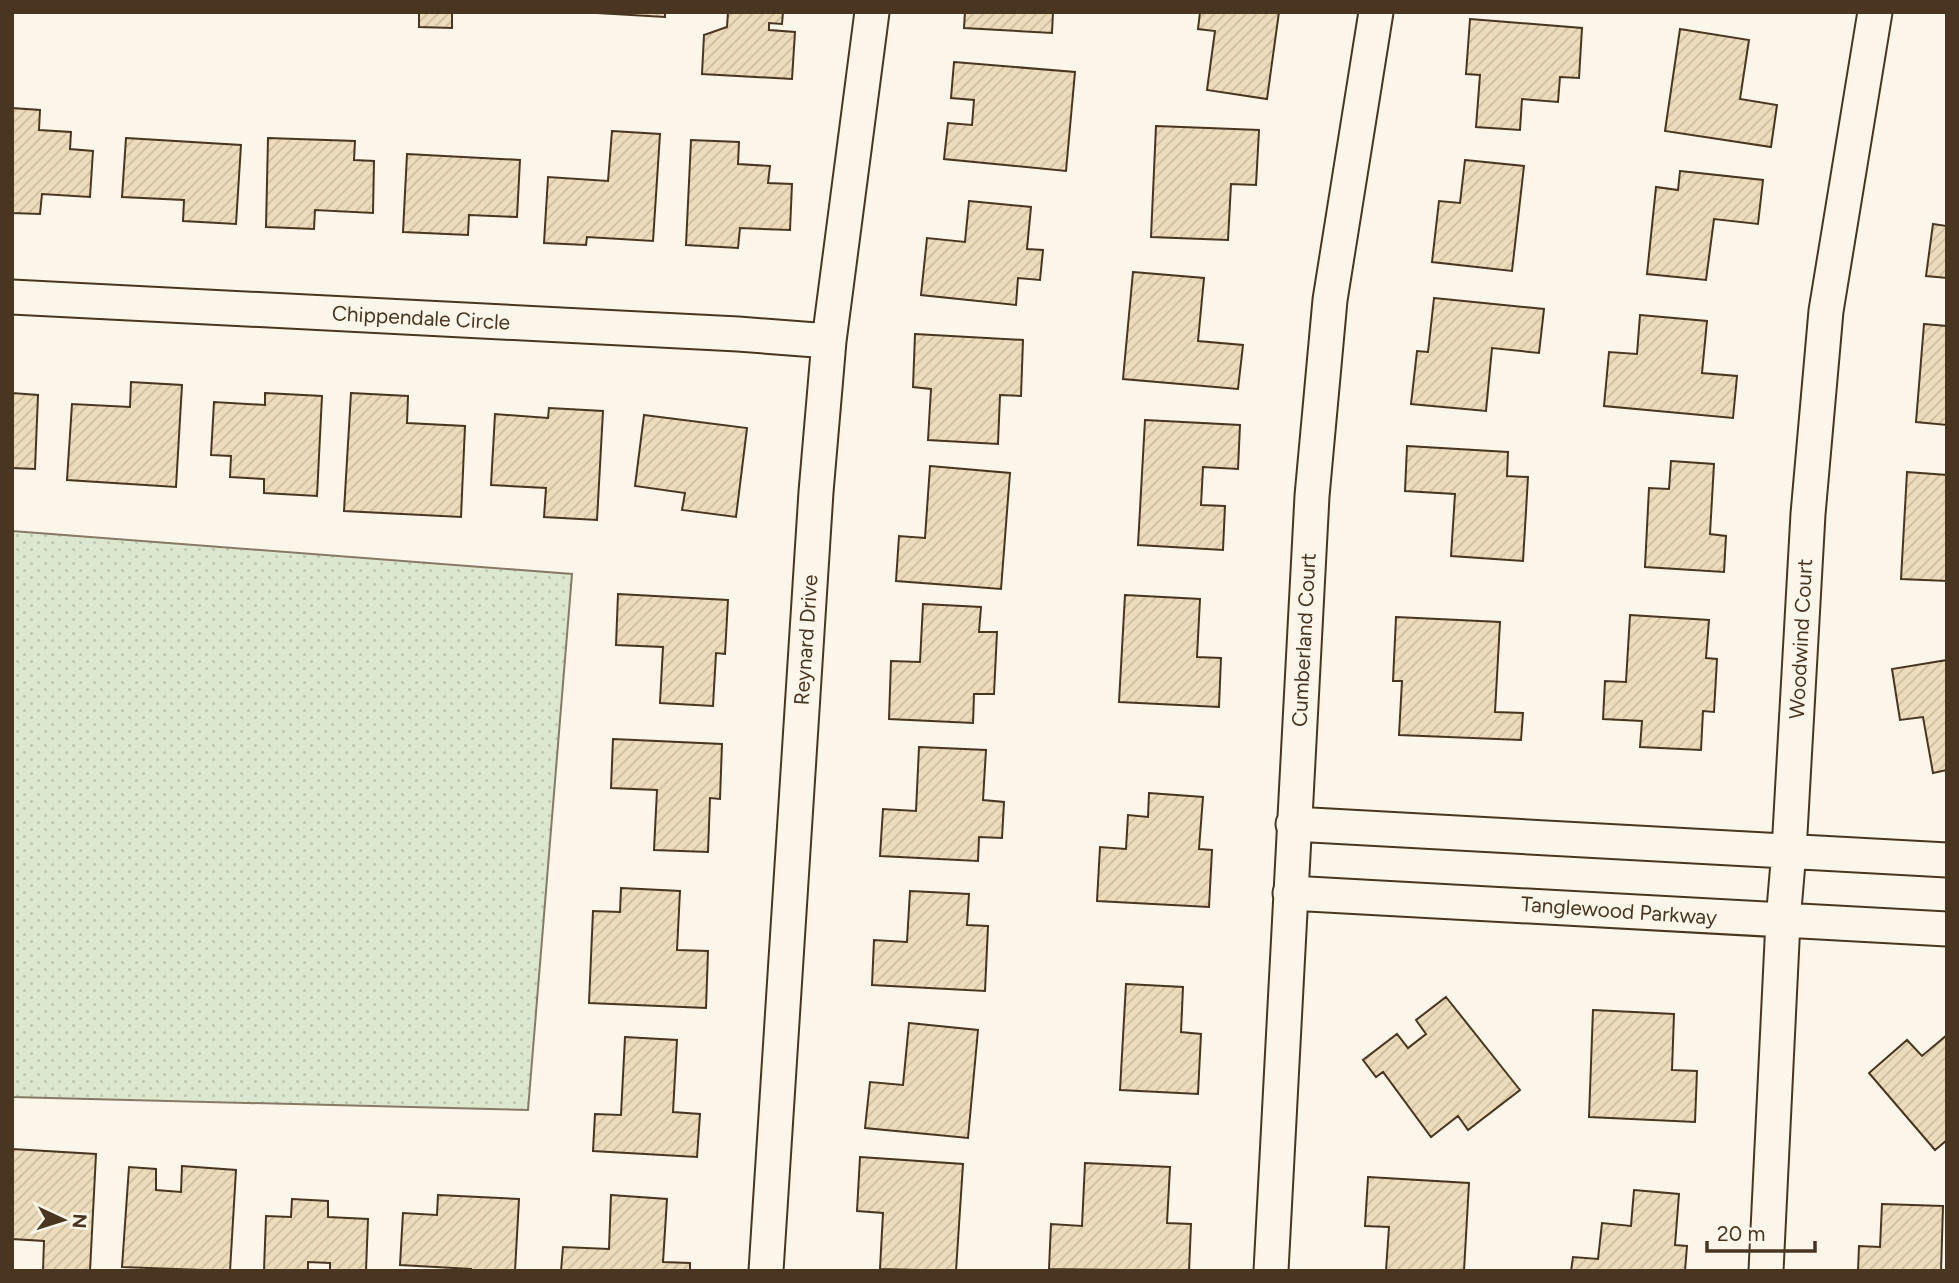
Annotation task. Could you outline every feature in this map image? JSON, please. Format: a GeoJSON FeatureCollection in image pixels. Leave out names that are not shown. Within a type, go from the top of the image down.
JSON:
{"type":"FeatureCollection","features":[{"type":"Feature","properties":{"kind":"street","name":"Reynard Drive"},"geometry":{"type":"LineString","coordinates":[[766,1271],[816,492],[829,341],[872,12]]}},
{"type":"Feature","properties":{"kind":"street","name":"Cumberland Court"},"geometry":{"type":"LineString","coordinates":[[1271,1271],[1312,496],[1330,300],[1376,12]]}},
{"type":"Feature","properties":{"kind":"street","name":"Woodwind Court"},"geometry":{"type":"LineString","coordinates":[[1766,1271],[1783,921],[1808,514],[1826,311],[1875,12]]}},
{"type":"Feature","properties":{"kind":"street","name":"Chippendale Circle"},"geometry":{"type":"LineString","coordinates":[[12,297],[829,341]]}},
{"type":"Feature","properties":{"kind":"street"},"geometry":{"type":"LineString","coordinates":[[1293,824],[1947,860]]}},
{"type":"Feature","properties":{"kind":"street","name":"Tanglewood Parkway"},"geometry":{"type":"LineString","coordinates":[[1290,893],[1947,929]]}},
{"type":"Feature","properties":{"kind":"green space"},"geometry":{"type":"Polygon","coordinates":[[[12,531],[572,574],[528,1110],[12,1097],[12,531]]]}},
{"type":"Feature","properties":{"kind":"building"},"geometry":{"type":"Polygon","coordinates":[[[419,12],[452,12],[452,28],[419,27],[419,12]]]}},
{"type":"Feature","properties":{"kind":"building"},"geometry":{"type":"Polygon","coordinates":[[[579,12],[665,12],[665,17],[579,12]]]}},
{"type":"Feature","properties":{"kind":"building"},"geometry":{"type":"Polygon","coordinates":[[[728,12],[783,12],[782,24],[769,23],[769,30],[795,32],[792,79],[702,74],[704,35],[727,27],[728,12]]]}},
{"type":"Feature","properties":{"kind":"building"},"geometry":{"type":"Polygon","coordinates":[[[965,12],[1053,12],[1052,33],[964,28],[965,12]]]}},
{"type":"Feature","properties":{"kind":"building"},"geometry":{"type":"Polygon","coordinates":[[[1200,12],[1279,12],[1267,99],[1207,90],[1215,31],[1198,29],[1200,12]]]}},
{"type":"Feature","properties":{"kind":"building"},"geometry":{"type":"Polygon","coordinates":[[[1470,19],[1582,28],[1579,78],[1560,77],[1558,102],[1522,99],[1520,130],[1476,127],[1480,75],[1466,74],[1470,19]]]}},
{"type":"Feature","properties":{"kind":"building"},"geometry":{"type":"Polygon","coordinates":[[[1680,29],[1749,40],[1740,99],[1777,105],[1771,147],[1665,131],[1680,29]]]}},
{"type":"Feature","properties":{"kind":"building"},"geometry":{"type":"Polygon","coordinates":[[[954,62],[1075,72],[1066,171],[944,159],[948,123],[972,125],[974,100],[951,98],[954,62]]]}},
{"type":"Feature","properties":{"kind":"building"},"geometry":{"type":"Polygon","coordinates":[[[12,108],[40,110],[39,130],[71,132],[70,149],[93,151],[90,197],[42,194],[40,214],[12,213],[12,108]]]}},
{"type":"Feature","properties":{"kind":"building"},"geometry":{"type":"Polygon","coordinates":[[[1156,126],[1259,130],[1256,185],[1231,184],[1228,240],[1151,237],[1156,126]]]}},
{"type":"Feature","properties":{"kind":"building"},"geometry":{"type":"Polygon","coordinates":[[[612,131],[660,134],[653,241],[587,237],[586,245],[544,243],[548,177],[608,181],[612,131]]]}},
{"type":"Feature","properties":{"kind":"building"},"geometry":{"type":"Polygon","coordinates":[[[126,138],[241,145],[236,224],[183,221],[184,200],[122,197],[126,138]]]}},
{"type":"Feature","properties":{"kind":"building"},"geometry":{"type":"Polygon","coordinates":[[[268,138],[355,141],[354,160],[374,161],[373,213],[315,210],[314,229],[266,227],[268,138]]]}},
{"type":"Feature","properties":{"kind":"building"},"geometry":{"type":"Polygon","coordinates":[[[691,140],[739,142],[738,164],[770,166],[768,183],[792,184],[790,230],[740,228],[738,248],[686,245],[691,140]]]}},
{"type":"Feature","properties":{"kind":"building"},"geometry":{"type":"Polygon","coordinates":[[[407,154],[520,160],[517,217],[469,215],[468,235],[403,232],[407,154]]]}},
{"type":"Feature","properties":{"kind":"building"},"geometry":{"type":"Polygon","coordinates":[[[1465,160],[1524,166],[1512,271],[1432,262],[1439,201],[1460,203],[1465,160]]]}},
{"type":"Feature","properties":{"kind":"building"},"geometry":{"type":"Polygon","coordinates":[[[1680,171],[1763,180],[1758,224],[1714,219],[1706,280],[1647,274],[1656,187],[1678,190],[1680,171]]]}},
{"type":"Feature","properties":{"kind":"building"},"geometry":{"type":"Polygon","coordinates":[[[969,201],[1031,207],[1027,249],[1043,250],[1040,280],[1018,278],[1016,305],[921,295],[927,238],[965,242],[969,201]]]}},
{"type":"Feature","properties":{"kind":"building"},"geometry":{"type":"Polygon","coordinates":[[[1933,224],[1947,226],[1947,278],[1926,276],[1933,224]]]}},
{"type":"Feature","properties":{"kind":"building"},"geometry":{"type":"Polygon","coordinates":[[[1133,272],[1204,278],[1198,341],[1243,345],[1238,389],[1123,379],[1133,272]]]}},
{"type":"Feature","properties":{"kind":"building"},"geometry":{"type":"Polygon","coordinates":[[[1434,298],[1544,309],[1539,353],[1492,348],[1486,411],[1411,404],[1417,351],[1428,352],[1434,298]]]}},
{"type":"Feature","properties":{"kind":"building"},"geometry":{"type":"Polygon","coordinates":[[[1640,315],[1707,321],[1702,373],[1737,376],[1733,418],[1604,406],[1609,352],[1637,354],[1640,315]]]}},
{"type":"Feature","properties":{"kind":"building"},"geometry":{"type":"Polygon","coordinates":[[[1924,324],[1947,326],[1947,425],[1916,422],[1924,324]]]}},
{"type":"Feature","properties":{"kind":"building"},"geometry":{"type":"Polygon","coordinates":[[[915,334],[1023,340],[1021,396],[1000,395],[998,444],[928,440],[931,389],[913,387],[915,334]]]}},
{"type":"Feature","properties":{"kind":"building"},"geometry":{"type":"Polygon","coordinates":[[[131,382],[182,385],[176,487],[67,480],[72,404],[130,407],[131,382]]]}},
{"type":"Feature","properties":{"kind":"building"},"geometry":{"type":"Polygon","coordinates":[[[12,393],[38,395],[35,469],[12,468],[12,393]]]}},
{"type":"Feature","properties":{"kind":"building"},"geometry":{"type":"Polygon","coordinates":[[[265,393],[322,396],[317,496],[264,493],[264,479],[230,477],[231,456],[211,455],[214,402],[265,405],[265,393]]]}},
{"type":"Feature","properties":{"kind":"building"},"geometry":{"type":"Polygon","coordinates":[[[351,393],[408,396],[407,423],[465,426],[461,517],[344,511],[351,393]]]}},
{"type":"Feature","properties":{"kind":"building"},"geometry":{"type":"Polygon","coordinates":[[[549,408],[603,411],[597,520],[544,517],[546,488],[491,485],[495,414],[548,418],[549,408]]]}},
{"type":"Feature","properties":{"kind":"building"},"geometry":{"type":"Polygon","coordinates":[[[644,415],[747,428],[736,517],[682,510],[685,493],[635,486],[644,415]]]}},
{"type":"Feature","properties":{"kind":"building"},"geometry":{"type":"Polygon","coordinates":[[[1145,420],[1240,425],[1238,469],[1203,467],[1201,505],[1225,506],[1223,550],[1138,545],[1145,420]]]}},
{"type":"Feature","properties":{"kind":"building"},"geometry":{"type":"Polygon","coordinates":[[[1407,446],[1508,452],[1507,476],[1528,477],[1523,561],[1451,556],[1455,494],[1405,491],[1407,446]]]}},
{"type":"Feature","properties":{"kind":"building"},"geometry":{"type":"Polygon","coordinates":[[[1671,461],[1714,464],[1710,534],[1726,536],[1724,572],[1645,567],[1649,488],[1669,489],[1671,461]]]}},
{"type":"Feature","properties":{"kind":"building"},"geometry":{"type":"Polygon","coordinates":[[[930,466],[1010,473],[1001,589],[896,581],[899,536],[925,538],[930,466]]]}},
{"type":"Feature","properties":{"kind":"building"},"geometry":{"type":"Polygon","coordinates":[[[1907,472],[1947,475],[1947,581],[1901,579],[1907,472]]]}},
{"type":"Feature","properties":{"kind":"building"},"geometry":{"type":"Polygon","coordinates":[[[618,594],[728,600],[725,654],[716,653],[713,706],[660,703],[663,647],[616,645],[618,594]]]}},
{"type":"Feature","properties":{"kind":"building"},"geometry":{"type":"Polygon","coordinates":[[[1125,595],[1200,599],[1197,657],[1221,658],[1219,707],[1119,702],[1125,595]]]}},
{"type":"Feature","properties":{"kind":"building"},"geometry":{"type":"Polygon","coordinates":[[[923,604],[981,607],[979,632],[997,632],[994,694],[974,694],[973,723],[889,719],[891,661],[920,662],[923,604]]]}},
{"type":"Feature","properties":{"kind":"building"},"geometry":{"type":"Polygon","coordinates":[[[1630,615],[1709,620],[1706,658],[1717,659],[1714,712],[1703,711],[1701,750],[1640,747],[1642,721],[1603,719],[1605,681],[1626,682],[1630,615]]]}},
{"type":"Feature","properties":{"kind":"building"},"geometry":{"type":"Polygon","coordinates":[[[1396,617],[1500,622],[1495,712],[1523,713],[1521,740],[1399,735],[1402,681],[1393,681],[1396,617]]]}},
{"type":"Feature","properties":{"kind":"building"},"geometry":{"type":"Polygon","coordinates":[[[1947,660],[1947,770],[1933,773],[1923,717],[1900,720],[1892,669],[1947,660]]]}},
{"type":"Feature","properties":{"kind":"building"},"geometry":{"type":"Polygon","coordinates":[[[613,739],[722,744],[720,799],[710,798],[708,852],[654,850],[657,790],[611,788],[613,739]]]}},
{"type":"Feature","properties":{"kind":"building"},"geometry":{"type":"Polygon","coordinates":[[[919,747],[986,750],[983,800],[1004,802],[1002,838],[979,837],[978,861],[880,856],[883,809],[916,811],[919,747]]]}},
{"type":"Feature","properties":{"kind":"building"},"geometry":{"type":"Polygon","coordinates":[[[1149,793],[1203,797],[1199,849],[1212,850],[1209,907],[1097,901],[1100,847],[1126,849],[1128,815],[1148,817],[1149,793]]]}},
{"type":"Feature","properties":{"kind":"building"},"geometry":{"type":"Polygon","coordinates":[[[621,888],[680,891],[677,950],[708,951],[706,1008],[589,1003],[593,911],[620,912],[621,888]]]}},
{"type":"Feature","properties":{"kind":"building"},"geometry":{"type":"Polygon","coordinates":[[[910,891],[969,894],[967,925],[988,926],[985,991],[872,985],[874,940],[907,942],[910,891]]]}},
{"type":"Feature","properties":{"kind":"building"},"geometry":{"type":"Polygon","coordinates":[[[1126,984],[1183,987],[1181,1032],[1201,1034],[1198,1094],[1120,1090],[1126,984]]]}},
{"type":"Feature","properties":{"kind":"building"},"geometry":{"type":"Polygon","coordinates":[[[1446,997],[1520,1090],[1468,1130],[1458,1116],[1431,1137],[1383,1072],[1376,1077],[1363,1060],[1397,1034],[1408,1048],[1426,1034],[1416,1020],[1446,997]]]}},
{"type":"Feature","properties":{"kind":"building"},"geometry":{"type":"Polygon","coordinates":[[[1593,1010],[1674,1014],[1672,1070],[1697,1071],[1695,1122],[1589,1117],[1593,1010]]]}},
{"type":"Feature","properties":{"kind":"building"},"geometry":{"type":"Polygon","coordinates":[[[909,1023],[978,1030],[968,1138],[865,1128],[870,1082],[903,1085],[909,1023]]]}},
{"type":"Feature","properties":{"kind":"building"},"geometry":{"type":"Polygon","coordinates":[[[1947,1035],[1947,1140],[1935,1150],[1869,1073],[1907,1040],[1922,1056],[1947,1035]]]}},
{"type":"Feature","properties":{"kind":"building"},"geometry":{"type":"Polygon","coordinates":[[[625,1037],[677,1040],[673,1112],[700,1114],[697,1157],[593,1151],[595,1114],[621,1115],[625,1037]]]}},
{"type":"Feature","properties":{"kind":"building"},"geometry":{"type":"Polygon","coordinates":[[[12,1149],[96,1154],[90,1271],[43,1271],[44,1241],[12,1239],[12,1149]]]}},
{"type":"Feature","properties":{"kind":"building"},"geometry":{"type":"Polygon","coordinates":[[[860,1157],[963,1164],[956,1271],[880,1269],[883,1213],[857,1211],[860,1157]]]}},
{"type":"Feature","properties":{"kind":"building"},"geometry":{"type":"Polygon","coordinates":[[[1085,1163],[1170,1167],[1167,1223],[1191,1224],[1189,1271],[1049,1269],[1051,1224],[1082,1226],[1085,1163]]]}},
{"type":"Feature","properties":{"kind":"building"},"geometry":{"type":"Polygon","coordinates":[[[182,1166],[236,1170],[230,1271],[122,1267],[129,1167],[156,1169],[156,1190],[181,1192],[182,1166]]]}},
{"type":"Feature","properties":{"kind":"building"},"geometry":{"type":"Polygon","coordinates":[[[1368,1177],[1469,1183],[1464,1271],[1386,1271],[1389,1227],[1365,1226],[1368,1177]]]}},
{"type":"Feature","properties":{"kind":"building"},"geometry":{"type":"Polygon","coordinates":[[[1634,1190],[1679,1194],[1675,1245],[1687,1246],[1685,1271],[1571,1271],[1573,1257],[1598,1259],[1602,1223],[1631,1226],[1634,1190]]]}},
{"type":"Feature","properties":{"kind":"building"},"geometry":{"type":"Polygon","coordinates":[[[438,1195],[519,1199],[515,1271],[471,1271],[400,1265],[403,1213],[437,1215],[438,1195]]]}},
{"type":"Feature","properties":{"kind":"building"},"geometry":{"type":"Polygon","coordinates":[[[611,1195],[667,1199],[663,1262],[690,1263],[690,1271],[561,1271],[563,1247],[609,1249],[611,1195]]]}},
{"type":"Feature","properties":{"kind":"building"},"geometry":{"type":"Polygon","coordinates":[[[292,1199],[328,1201],[328,1217],[368,1219],[366,1271],[330,1271],[330,1263],[308,1262],[308,1271],[264,1271],[266,1216],[291,1217],[292,1199]]]}},
{"type":"Feature","properties":{"kind":"building"},"geometry":{"type":"Polygon","coordinates":[[[1882,1204],[1943,1206],[1941,1271],[1858,1271],[1859,1246],[1880,1247],[1882,1204]]]}}]}
